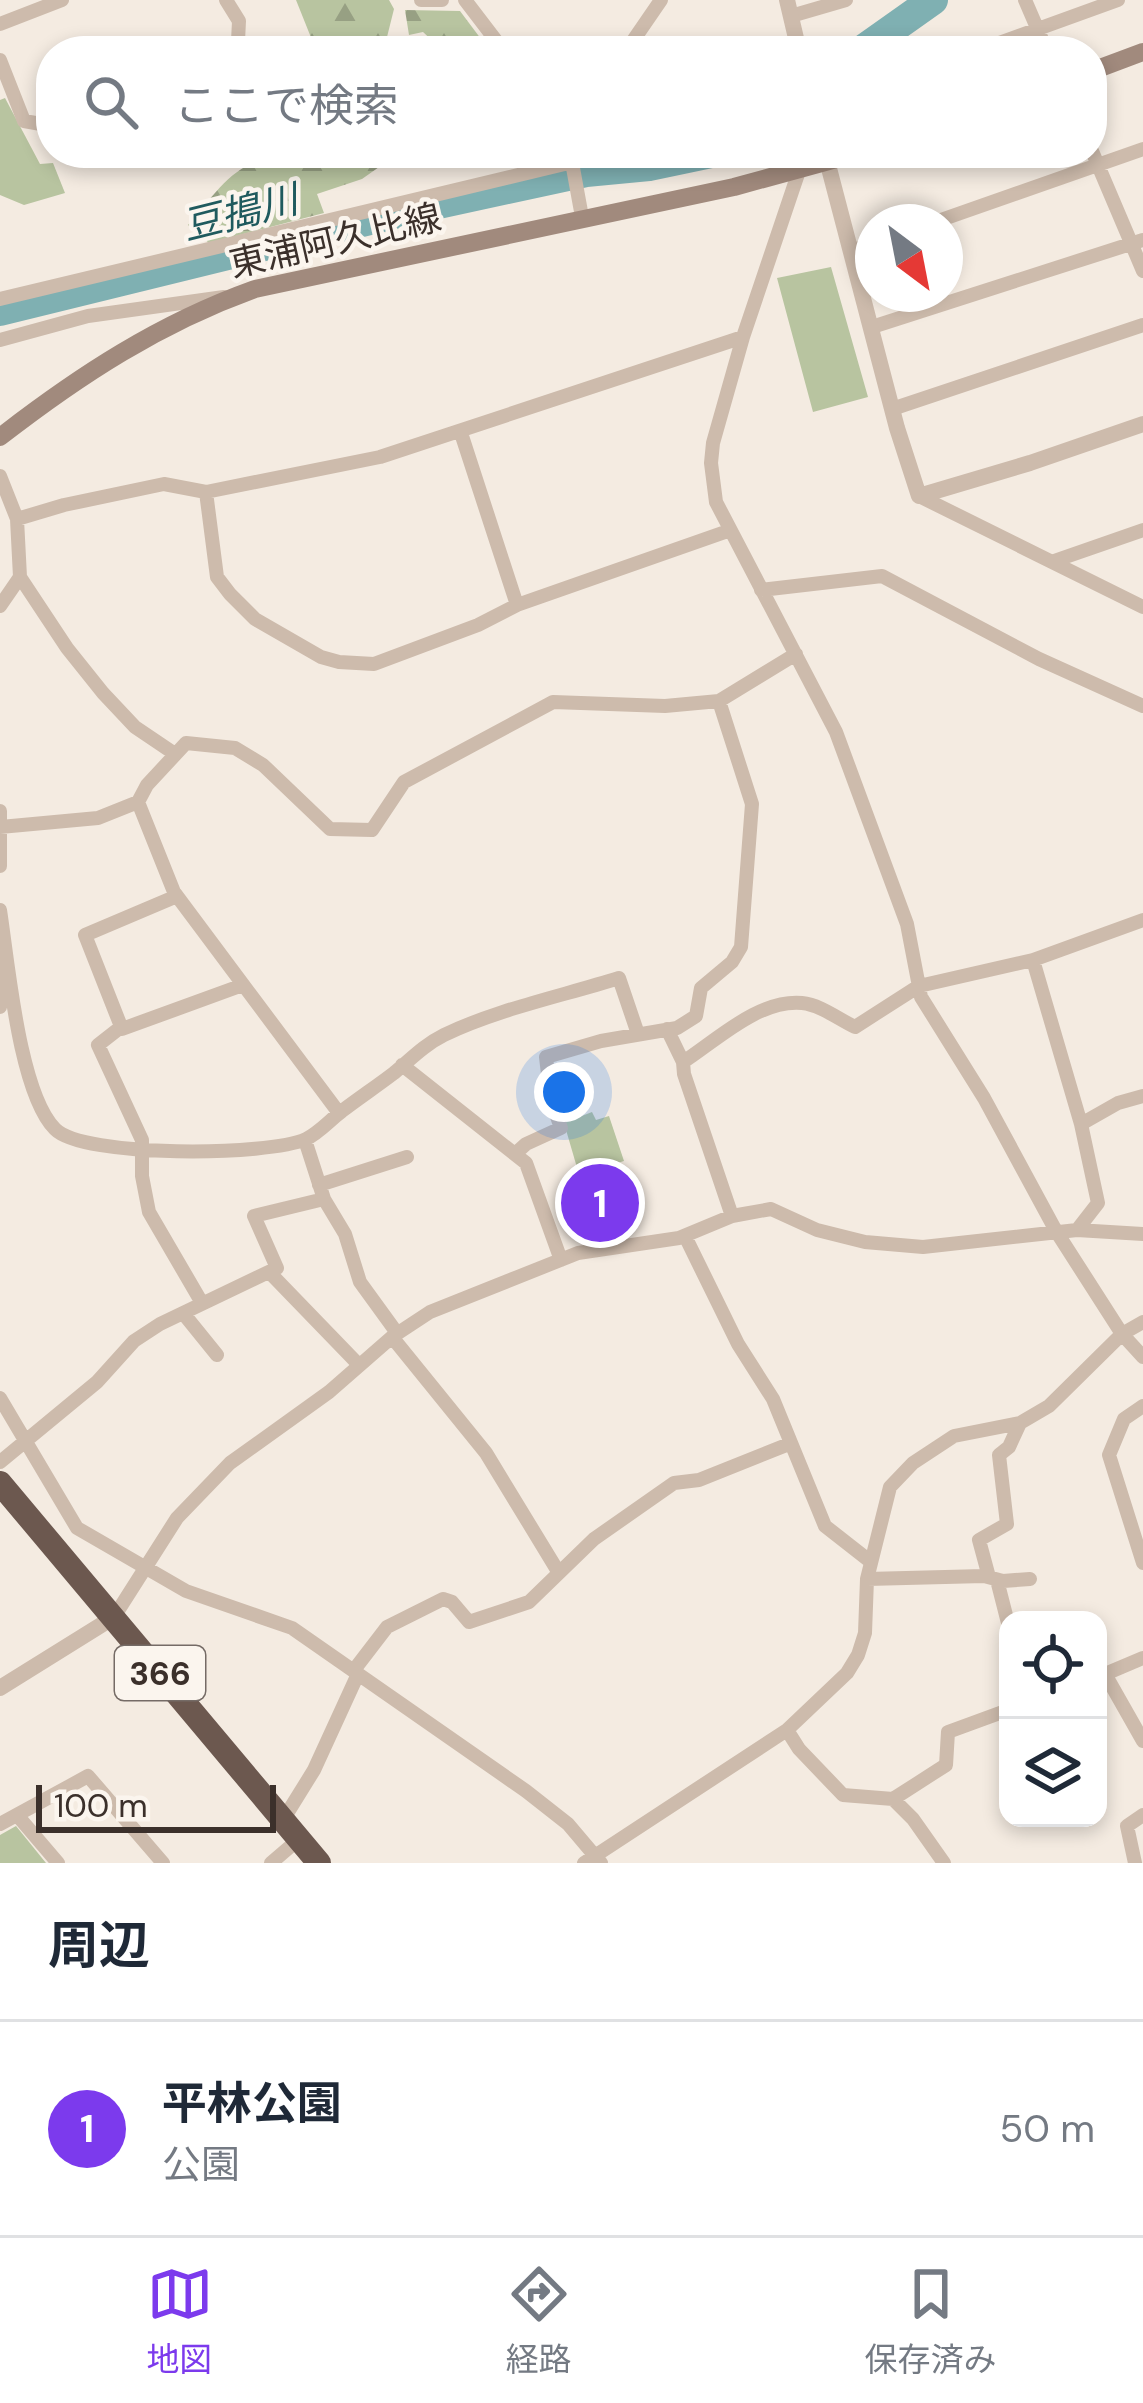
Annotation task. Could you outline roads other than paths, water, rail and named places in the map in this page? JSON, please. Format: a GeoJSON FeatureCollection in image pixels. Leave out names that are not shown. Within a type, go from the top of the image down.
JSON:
{"type":"FeatureCollection","features":[{"type":"Feature","properties":{"kind":"highway","name":"366"},"geometry":{"type":"LineString","coordinates":[[0,1483],[319,1863]]}},
{"type":"Feature","properties":{"kind":"main road"},"geometry":{"type":"LineString","coordinates":[[1107,65],[1143,52]]}},
{"type":"Feature","properties":{"kind":"main road","name":"東浦阿久比線"},"geometry":{"type":"LineString","coordinates":[[0,437],[70,383],[206,306],[580,211],[806,168]]}},
{"type":"Feature","properties":{"kind":"street"},"geometry":{"type":"LineString","coordinates":[[0,24],[62,0]]}},
{"type":"Feature","properties":{"kind":"street"},"geometry":{"type":"LineString","coordinates":[[226,0],[239,21],[238,36]]}},
{"type":"Feature","properties":{"kind":"street"},"geometry":{"type":"LineString","coordinates":[[421,0],[442,0]]}},
{"type":"Feature","properties":{"kind":"street"},"geometry":{"type":"LineString","coordinates":[[465,0],[493,36]]}},
{"type":"Feature","properties":{"kind":"street"},"geometry":{"type":"LineString","coordinates":[[636,36],[661,0]]}},
{"type":"Feature","properties":{"kind":"street"},"geometry":{"type":"LineString","coordinates":[[789,8],[846,0]]}},
{"type":"Feature","properties":{"kind":"street"},"geometry":{"type":"LineString","coordinates":[[1025,0],[1040,36]]}},
{"type":"Feature","properties":{"kind":"street"},"geometry":{"type":"LineString","coordinates":[[1018,36],[1118,0]]}},
{"type":"Feature","properties":{"kind":"street"},"geometry":{"type":"LineString","coordinates":[[0,60],[24,121],[36,123]]}},
{"type":"Feature","properties":{"kind":"street"},"geometry":{"type":"LineString","coordinates":[[1107,156],[1143,149]]}},
{"type":"Feature","properties":{"kind":"street"},"geometry":{"type":"LineString","coordinates":[[0,299],[527,168]]}},
{"type":"Feature","properties":{"kind":"street"},"geometry":{"type":"LineString","coordinates":[[573,168],[580,211]]}},
{"type":"Feature","properties":{"kind":"street"},"geometry":{"type":"LineString","coordinates":[[838,168],[851,251],[919,496],[1143,607]]}},
{"type":"Feature","properties":{"kind":"street"},"geometry":{"type":"LineString","coordinates":[[963,210],[1070,168]]}},
{"type":"Feature","properties":{"kind":"street"},"geometry":{"type":"LineString","coordinates":[[1100,168],[1137,242],[1143,271]]}},
{"type":"Feature","properties":{"kind":"street"},"geometry":{"type":"LineString","coordinates":[[799,171],[743,337],[711,463],[716,502],[836,732],[907,924],[922,997],[984,1098],[1056,1232],[1122,1334],[1143,1357]]}},
{"type":"Feature","properties":{"kind":"street"},"geometry":{"type":"LineString","coordinates":[[872,327],[1137,242]]}},
{"type":"Feature","properties":{"kind":"street"},"geometry":{"type":"LineString","coordinates":[[851,251],[855,250]]}},
{"type":"Feature","properties":{"kind":"street"},"geometry":{"type":"LineString","coordinates":[[0,340],[88,316],[236,296]]}},
{"type":"Feature","properties":{"kind":"street"},"geometry":{"type":"LineString","coordinates":[[892,409],[1143,325]]}},
{"type":"Feature","properties":{"kind":"street"},"geometry":{"type":"LineString","coordinates":[[17,519],[164,484],[206,492],[380,458],[743,337]]}},
{"type":"Feature","properties":{"kind":"street"},"geometry":{"type":"LineString","coordinates":[[919,496],[1143,424]]}},
{"type":"Feature","properties":{"kind":"street"},"geometry":{"type":"LineString","coordinates":[[461,433],[517,605]]}},
{"type":"Feature","properties":{"kind":"street"},"geometry":{"type":"LineString","coordinates":[[0,476],[17,519],[20,577],[103,692],[135,727],[176,754]]}},
{"type":"Feature","properties":{"kind":"street"},"geometry":{"type":"LineString","coordinates":[[206,492],[217,577],[255,620],[321,657],[374,664],[478,625],[517,605],[728,531]]}},
{"type":"Feature","properties":{"kind":"street"},"geometry":{"type":"LineString","coordinates":[[1054,561],[1143,530]]}},
{"type":"Feature","properties":{"kind":"street"},"geometry":{"type":"LineString","coordinates":[[760,590],[882,576],[1143,706]]}},
{"type":"Feature","properties":{"kind":"street"},"geometry":{"type":"LineString","coordinates":[[0,606],[20,577]]}},
{"type":"Feature","properties":{"kind":"street"},"geometry":{"type":"LineString","coordinates":[[1,827],[98,818],[138,802],[147,785],[186,743],[235,748],[263,765],[331,829],[372,830],[404,782],[553,702],[665,706],[719,700],[796,654]]}},
{"type":"Feature","properties":{"kind":"street"},"geometry":{"type":"LineString","coordinates":[[516,1153],[562,1128],[551,1100],[546,1057],[667,1030],[696,1016],[701,988],[732,962],[741,947],[752,804],[719,700]]}},
{"type":"Feature","properties":{"kind":"street"},"geometry":{"type":"LineString","coordinates":[[138,802],[177,896],[339,1113]]}},
{"type":"Feature","properties":{"kind":"street"},"geometry":{"type":"LineString","coordinates":[[0,811],[0,866]]}},
{"type":"Feature","properties":{"kind":"street"},"geometry":{"type":"LineString","coordinates":[[121,1027],[85,935],[177,896]]}},
{"type":"Feature","properties":{"kind":"street"},"geometry":{"type":"LineString","coordinates":[[0,910],[12,1004],[29,1077],[56,1132],[78,1142],[140,1150],[258,1148],[305,1140],[412,1054],[446,1034],[619,978],[638,1034]]}},
{"type":"Feature","properties":{"kind":"street"},"geometry":{"type":"LineString","coordinates":[[683,1062],[767,1010],[801,1003],[855,1027],[920,986],[1034,960],[1143,920]]}},
{"type":"Feature","properties":{"kind":"street"},"geometry":{"type":"LineString","coordinates":[[0,1006],[5,941]]}},
{"type":"Feature","properties":{"kind":"street"},"geometry":{"type":"LineString","coordinates":[[1034,960],[1082,1124],[1099,1203],[1076,1229]]}},
{"type":"Feature","properties":{"kind":"street"},"geometry":{"type":"LineString","coordinates":[[202,1304],[149,1213],[142,1140],[98,1045],[121,1027],[240,986]]}},
{"type":"Feature","properties":{"kind":"street"},"geometry":{"type":"LineString","coordinates":[[667,1030],[683,1062],[732,1216]]}},
{"type":"Feature","properties":{"kind":"street"},"geometry":{"type":"LineString","coordinates":[[402,1065],[526,1163],[561,1260]]}},
{"type":"Feature","properties":{"kind":"street"},"geometry":{"type":"LineString","coordinates":[[1082,1124],[1118,1102],[1143,1096]]}},
{"type":"Feature","properties":{"kind":"street"},"geometry":{"type":"LineString","coordinates":[[305,1140],[321,1192],[345,1234],[360,1282],[485,1453],[559,1573]]}},
{"type":"Feature","properties":{"kind":"street"},"geometry":{"type":"LineString","coordinates":[[0,1462],[97,1382],[134,1342],[184,1312],[277,1268],[254,1216],[407,1157]]}},
{"type":"Feature","properties":{"kind":"street"},"geometry":{"type":"LineString","coordinates":[[0,1688],[114,1617],[177,1518],[206,1484],[430,1312],[561,1260],[601,1248],[685,1236],[732,1216],[772,1209],[833,1234],[923,1247],[1076,1229],[1143,1234]]}},
{"type":"Feature","properties":{"kind":"street"},"geometry":{"type":"LineString","coordinates":[[685,1236],[738,1344],[773,1400],[824,1526],[871,1562]]}},
{"type":"Feature","properties":{"kind":"street"},"geometry":{"type":"LineString","coordinates":[[270,1273],[359,1365]]}},
{"type":"Feature","properties":{"kind":"street"},"geometry":{"type":"LineString","coordinates":[[184,1312],[217,1355]]}},
{"type":"Feature","properties":{"kind":"street"},"geometry":{"type":"LineString","coordinates":[[0,1398],[77,1528],[186,1591],[292,1628],[568,1824],[593,1860],[787,1730],[834,1688],[858,1655],[865,1633],[867,1579],[890,1487],[913,1463],[954,1436],[1020,1423],[1076,1383],[1122,1334],[1143,1322]]}},
{"type":"Feature","properties":{"kind":"street"},"geometry":{"type":"LineString","coordinates":[[1143,1406],[1124,1419],[1108,1456],[1143,1563]]}},
{"type":"Feature","properties":{"kind":"street"},"geometry":{"type":"LineString","coordinates":[[1004,1611],[979,1540],[1007,1523],[999,1455],[1009,1447],[1020,1423]]}},
{"type":"Feature","properties":{"kind":"street"},"geometry":{"type":"LineString","coordinates":[[271,1863],[291,1829],[356,1672],[387,1627],[443,1600],[452,1602],[469,1622],[529,1602],[621,1516],[674,1483],[699,1480],[789,1444]]}},
{"type":"Feature","properties":{"kind":"street"},"geometry":{"type":"LineString","coordinates":[[867,1579],[1030,1579]]}},
{"type":"Feature","properties":{"kind":"street"},"geometry":{"type":"LineString","coordinates":[[1107,1674],[1143,1658]]}},
{"type":"Feature","properties":{"kind":"street"},"geometry":{"type":"LineString","coordinates":[[1107,1684],[1143,1741]]}},
{"type":"Feature","properties":{"kind":"street"},"geometry":{"type":"LineString","coordinates":[[787,1730],[843,1795],[893,1799],[946,1765],[947,1732],[999,1713]]}},
{"type":"Feature","properties":{"kind":"street"},"geometry":{"type":"LineString","coordinates":[[0,1824],[88,1776],[163,1863]]}},
{"type":"Feature","properties":{"kind":"street"},"geometry":{"type":"LineString","coordinates":[[893,1799],[944,1863]]}},
{"type":"Feature","properties":{"kind":"street"},"geometry":{"type":"LineString","coordinates":[[17,1814],[58,1863]]}},
{"type":"Feature","properties":{"kind":"street"},"geometry":{"type":"LineString","coordinates":[[1136,1863],[1127,1826],[1143,1815]]}},
{"type":"Feature","properties":{"kind":"waterway","name":"豆搗川"},"geometry":{"type":"LineString","coordinates":[[882,36],[933,0]]}},
{"type":"Feature","properties":{"kind":"waterway","name":"豆搗川"},"geometry":{"type":"LineString","coordinates":[[0,311],[415,209],[586,172],[628,168]]}},
{"type":"Feature","properties":{"kind":"place","name":"平林公園"},"geometry":{"type":"Point","coordinates":[600,1203]}}]}
